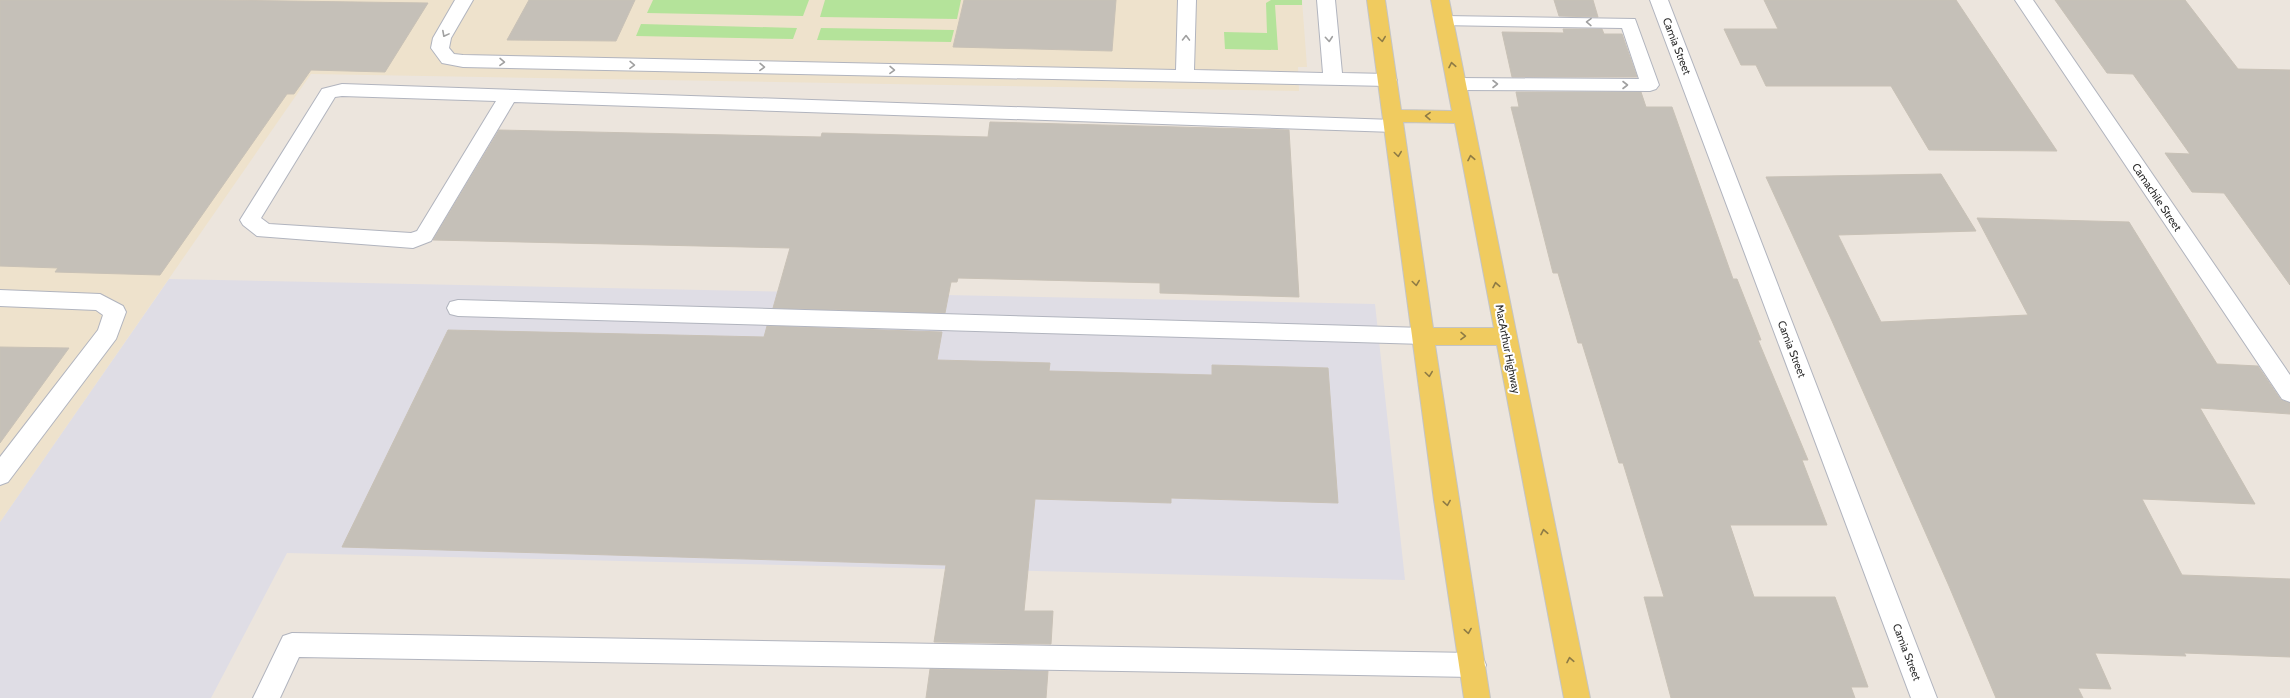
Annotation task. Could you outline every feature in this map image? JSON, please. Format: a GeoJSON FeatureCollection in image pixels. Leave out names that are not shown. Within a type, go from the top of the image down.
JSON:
{"type":"FeatureCollection","features":[{"type":"Feature","properties":{"kind":"main road"},"geometry":{"type":"LineString","coordinates":[[1376,0],[1446,500],[1477,698]]}},
{"type":"Feature","properties":{"kind":"main road","name":"MacArthur Highway"},"geometry":{"type":"LineString","coordinates":[[1440,0],[1577,698]]}},
{"type":"Feature","properties":{"kind":"main road"},"geometry":{"type":"LineString","coordinates":[[1393,121],[1462,117]]}},
{"type":"Feature","properties":{"kind":"main road"},"geometry":{"type":"LineString","coordinates":[[1424,336],[1506,337]]}},
{"type":"Feature","properties":{"kind":"street"},"geometry":{"type":"LineString","coordinates":[[464,0],[442,38],[440,48],[448,58],[479,61],[1388,80]]}},
{"type":"Feature","properties":{"kind":"street"},"geometry":{"type":"LineString","coordinates":[[1185,76],[1187,0]]}},
{"type":"Feature","properties":{"kind":"street"},"geometry":{"type":"LineString","coordinates":[[1326,0],[1333,79]]}},
{"type":"Feature","properties":{"kind":"street","name":"Camia Street"},"geometry":{"type":"LineString","coordinates":[[1659,0],[1924,698]]}},
{"type":"Feature","properties":{"kind":"street","name":"Camachile Street"},"geometry":{"type":"LineString","coordinates":[[2024,0],[2290,393]]}},
{"type":"Feature","properties":{"kind":"street"},"geometry":{"type":"LineString","coordinates":[[1444,20],[1628,23],[1650,85],[1456,84]]}},
{"type":"Feature","properties":{"kind":"street"},"geometry":{"type":"LineString","coordinates":[[509,95],[424,236],[413,241],[264,231],[250,220],[329,93],[342,90],[1393,121]]}},
{"type":"Feature","properties":{"kind":"street"},"geometry":{"type":"LineString","coordinates":[[0,298],[100,302],[116,312],[108,333],[0,475]]}},
{"type":"Feature","properties":{"kind":"street"},"geometry":{"type":"LineString","coordinates":[[458,308],[1424,336]]}},
{"type":"Feature","properties":{"kind":"street"},"geometry":{"type":"LineString","coordinates":[[266,698],[292,645],[1473,665]]}},
{"type":"Feature","properties":{"kind":"shaded area"},"geometry":{"type":"Polygon","coordinates":[[[0,0],[1302,0],[1307,67],[1298,67],[1299,91],[311,74],[0,522],[0,0]]]}},
{"type":"Feature","properties":{"kind":"shaded area"},"geometry":{"type":"Polygon","coordinates":[[[169,279],[1375,304],[1405,580],[287,553],[211,698],[0,698],[0,522],[169,279]]]}},
{"type":"Feature","properties":{"kind":"green space"},"geometry":{"type":"Polygon","coordinates":[[[653,0],[809,0],[803,16],[647,13],[653,0]]]}},
{"type":"Feature","properties":{"kind":"green space"},"geometry":{"type":"Polygon","coordinates":[[[825,0],[961,0],[957,19],[820,17],[825,0]]]}},
{"type":"Feature","properties":{"kind":"green space"},"geometry":{"type":"Polygon","coordinates":[[[1271,0],[1302,0],[1302,5],[1275,5],[1278,50],[1225,49],[1224,32],[1267,33],[1266,3],[1271,0]]]}},
{"type":"Feature","properties":{"kind":"green space"},"geometry":{"type":"Polygon","coordinates":[[[641,24],[797,28],[793,39],[636,36],[641,24]]]}},
{"type":"Feature","properties":{"kind":"green space"},"geometry":{"type":"Polygon","coordinates":[[[821,28],[954,30],[951,42],[817,40],[821,28]]]}},
{"type":"Feature","properties":{"kind":"building"},"geometry":{"type":"Polygon","coordinates":[[[0,0],[216,0],[428,3],[385,72],[311,70],[294,94],[287,94],[160,275],[55,272],[58,268],[0,266],[0,0]]]}},
{"type":"Feature","properties":{"kind":"building"},"geometry":{"type":"Polygon","coordinates":[[[529,0],[635,0],[616,41],[507,40],[529,0]]]}},
{"type":"Feature","properties":{"kind":"building"},"geometry":{"type":"Polygon","coordinates":[[[964,0],[1116,0],[1112,51],[953,47],[964,0]]]}},
{"type":"Feature","properties":{"kind":"building"},"geometry":{"type":"Polygon","coordinates":[[[1554,0],[1593,0],[1598,17],[1559,16],[1554,0]]]}},
{"type":"Feature","properties":{"kind":"building"},"geometry":{"type":"Polygon","coordinates":[[[1764,0],[1956,0],[2057,151],[1929,150],[1891,86],[1766,86],[1756,65],[1741,65],[1724,29],[1778,29],[1764,0]]]}},
{"type":"Feature","properties":{"kind":"building"},"geometry":{"type":"Polygon","coordinates":[[[2055,0],[2185,0],[2238,69],[2290,70],[2290,285],[2224,193],[2192,192],[2165,153],[2190,154],[2133,74],[2107,73],[2055,0]]]}},
{"type":"Feature","properties":{"kind":"building"},"geometry":{"type":"Polygon","coordinates":[[[1563,29],[1602,29],[1604,34],[1622,34],[1637,77],[1512,77],[1502,32],[1564,33],[1563,29]]]}},
{"type":"Feature","properties":{"kind":"building"},"geometry":{"type":"Polygon","coordinates":[[[1516,92],[1641,92],[1646,107],[1672,107],[1733,279],[1737,279],[1761,340],[1758,340],[1808,460],[1802,460],[1827,525],[1730,525],[1754,597],[1835,597],[1868,687],[1851,687],[1855,698],[1671,698],[1644,597],[1664,597],[1623,463],[1619,463],[1582,343],[1578,343],[1558,273],[1553,273],[1511,107],[1519,107],[1516,92]]]}},
{"type":"Feature","properties":{"kind":"building"},"geometry":{"type":"Polygon","coordinates":[[[990,122],[1289,130],[1299,297],[1160,293],[1160,283],[958,278],[957,282],[951,282],[945,313],[773,308],[790,248],[433,240],[499,130],[821,137],[822,133],[988,137],[990,122]]]}},
{"type":"Feature","properties":{"kind":"building"},"geometry":{"type":"Polygon","coordinates":[[[1941,174],[1976,231],[1838,235],[1881,322],[2028,315],[1977,218],[2129,222],[2217,364],[2258,366],[2281,400],[2290,403],[2290,414],[2200,408],[2255,504],[2142,499],[2182,575],[2290,579],[2290,657],[2184,653],[2186,656],[2095,653],[2111,689],[2078,688],[2083,698],[1996,698],[1949,586],[1832,321],[1766,177],[1941,174]]]}},
{"type":"Feature","properties":{"kind":"building"},"geometry":{"type":"Polygon","coordinates":[[[767,326],[942,332],[937,360],[1050,363],[1049,371],[1212,375],[1212,365],[1328,368],[1338,503],[1171,498],[1171,503],[1035,499],[1024,611],[1053,611],[1051,644],[934,642],[946,565],[342,547],[448,330],[764,337],[767,326]]]}},
{"type":"Feature","properties":{"kind":"building"},"geometry":{"type":"Polygon","coordinates":[[[0,347],[69,348],[0,443],[0,347]]]}},
{"type":"Feature","properties":{"kind":"building"},"geometry":{"type":"Polygon","coordinates":[[[930,669],[1048,671],[1046,698],[926,698],[930,669]]]}}]}
